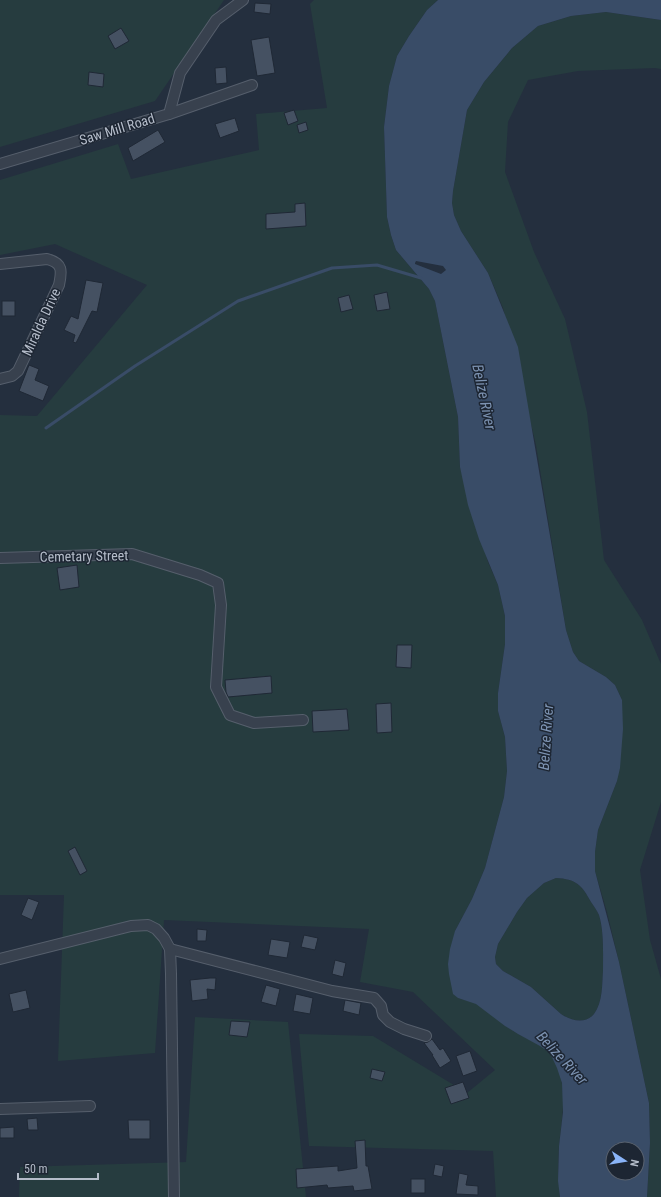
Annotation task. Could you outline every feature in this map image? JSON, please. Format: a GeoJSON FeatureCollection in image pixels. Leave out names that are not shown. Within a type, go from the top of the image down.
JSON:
{"type":"FeatureCollection","features":[{"type":"Feature","properties":{"kind":"street","name":"Saw Mill Road"},"geometry":{"type":"LineString","coordinates":[[0,164],[169,114],[180,73],[216,20],[243,0]]}},
{"type":"Feature","properties":{"kind":"street"},"geometry":{"type":"LineString","coordinates":[[169,114],[252,85]]}},
{"type":"Feature","properties":{"kind":"street","name":"Miralda Drive"},"geometry":{"type":"LineString","coordinates":[[0,264],[47,259],[54,261],[60,267],[61,274],[59,284],[18,371],[12,376],[0,379]]}},
{"type":"Feature","properties":{"kind":"street","name":"Cemetary Street"},"geometry":{"type":"LineString","coordinates":[[0,558],[132,554],[200,575],[218,583],[221,605],[216,687],[230,714],[254,723],[303,720]]}},
{"type":"Feature","properties":{"kind":"street"},"geometry":{"type":"LineString","coordinates":[[0,959],[132,926],[148,925],[156,929],[164,938],[170,948],[174,1197]]}},
{"type":"Feature","properties":{"kind":"street"},"geometry":{"type":"LineString","coordinates":[[170,948],[332,991],[374,998],[381,1006],[383,1015],[390,1022],[404,1029],[426,1036]]}},
{"type":"Feature","properties":{"kind":"street"},"geometry":{"type":"LineString","coordinates":[[0,1109],[90,1106]]}},
{"type":"Feature","properties":{"kind":"green space"},"geometry":{"type":"Polygon","coordinates":[[[0,0],[224,0],[155,101],[0,147],[0,0]]]}},
{"type":"Feature","properties":{"kind":"green space"},"geometry":{"type":"Polygon","coordinates":[[[314,0],[438,0],[427,10],[397,56],[389,86],[384,127],[387,217],[391,235],[396,250],[429,289],[435,301],[458,417],[460,467],[488,562],[498,585],[505,616],[505,644],[498,693],[498,711],[505,737],[507,771],[504,797],[485,868],[472,899],[455,931],[458,998],[479,1005],[516,1033],[542,1046],[547,1050],[556,1064],[560,1075],[563,1098],[558,1159],[560,1197],[496,1197],[493,1151],[309,1146],[299,1034],[373,1036],[467,1093],[495,1070],[413,992],[360,982],[369,929],[164,920],[155,1053],[58,1061],[64,895],[0,895],[0,415],[37,416],[147,285],[55,244],[0,255],[0,180],[118,144],[131,179],[259,150],[256,114],[327,108],[310,4],[314,0]]]}},
{"type":"Feature","properties":{"kind":"green space"},"geometry":{"type":"Polygon","coordinates":[[[606,12],[661,20],[661,69],[578,71],[528,80],[508,122],[505,172],[534,252],[565,319],[587,412],[604,560],[642,620],[661,664],[661,802],[640,870],[650,940],[661,979],[661,1197],[647,1197],[650,1143],[649,1103],[619,962],[595,871],[595,852],[598,830],[617,781],[622,700],[615,685],[606,677],[579,661],[573,652],[566,630],[536,445],[503,308],[488,273],[461,231],[454,215],[452,203],[467,110],[484,82],[512,48],[538,26],[571,16],[606,12]]]}},
{"type":"Feature","properties":{"kind":"green space"},"geometry":{"type":"Polygon","coordinates":[[[556,878],[569,880],[578,884],[585,891],[601,921],[603,956],[602,993],[594,1014],[582,1020],[573,1020],[561,1014],[531,987],[503,971],[496,964],[495,957],[498,944],[517,912],[527,898],[544,883],[556,878]]]}},
{"type":"Feature","properties":{"kind":"green space"},"geometry":{"type":"Polygon","coordinates":[[[195,1017],[288,1022],[306,1197],[19,1197],[20,1167],[186,1162],[195,1017]]]}},
{"type":"Feature","properties":{"kind":"water","name":"Belize River"},"geometry":{"type":"Polygon","coordinates":[[[438,0],[661,0],[661,20],[606,12],[571,16],[538,26],[512,48],[484,82],[467,110],[452,203],[454,215],[461,231],[488,273],[518,347],[566,630],[573,652],[579,661],[606,677],[615,685],[622,700],[623,729],[620,768],[617,781],[598,830],[595,852],[595,871],[619,962],[649,1103],[650,1143],[647,1197],[560,1197],[558,1181],[559,1146],[563,1112],[562,1083],[550,1053],[505,1026],[476,1004],[458,998],[453,994],[448,964],[450,949],[455,931],[472,899],[485,868],[504,797],[507,771],[505,737],[498,711],[498,693],[505,644],[505,616],[498,585],[479,539],[468,505],[460,467],[458,417],[435,301],[429,289],[396,250],[387,217],[384,127],[389,86],[397,56],[427,10],[438,0]],[[416,261],[415,263],[441,274],[446,270],[443,266],[416,261]],[[556,878],[544,883],[527,898],[517,912],[498,944],[495,957],[496,964],[503,971],[531,987],[561,1014],[573,1020],[582,1020],[594,1014],[602,993],[602,928],[599,915],[585,891],[578,884],[569,880],[556,878]]]}},
{"type":"Feature","properties":{"kind":"building"},"geometry":{"type":"Polygon","coordinates":[[[255,3],[271,4],[270,14],[254,12],[255,3]]]}},
{"type":"Feature","properties":{"kind":"building"},"geometry":{"type":"Polygon","coordinates":[[[121,28],[129,41],[115,49],[108,36],[121,28]]]}},
{"type":"Feature","properties":{"kind":"building"},"geometry":{"type":"Polygon","coordinates":[[[269,37],[275,73],[257,76],[251,40],[269,37]]]}},
{"type":"Feature","properties":{"kind":"building"},"geometry":{"type":"Polygon","coordinates":[[[226,67],[227,83],[216,84],[215,68],[226,67]]]}},
{"type":"Feature","properties":{"kind":"building"},"geometry":{"type":"Polygon","coordinates":[[[89,72],[104,74],[103,87],[88,85],[89,72]]]}},
{"type":"Feature","properties":{"kind":"building"},"geometry":{"type":"Polygon","coordinates":[[[294,110],[298,121],[288,125],[284,113],[294,110]]]}},
{"type":"Feature","properties":{"kind":"building"},"geometry":{"type":"Polygon","coordinates":[[[235,118],[239,131],[220,138],[215,124],[235,118]]]}},
{"type":"Feature","properties":{"kind":"building"},"geometry":{"type":"Polygon","coordinates":[[[306,122],[308,130],[299,133],[297,125],[306,122]]]}},
{"type":"Feature","properties":{"kind":"building"},"geometry":{"type":"Polygon","coordinates":[[[158,130],[165,142],[133,161],[128,148],[158,130]]]}},
{"type":"Feature","properties":{"kind":"building"},"geometry":{"type":"Polygon","coordinates":[[[305,203],[306,226],[266,229],[266,214],[295,212],[295,204],[305,203]]]}},
{"type":"Feature","properties":{"kind":"building"},"geometry":{"type":"Polygon","coordinates":[[[86,280],[103,283],[97,312],[92,311],[76,343],[73,342],[75,335],[64,330],[71,316],[78,319],[86,280]]]}},
{"type":"Feature","properties":{"kind":"building"},"geometry":{"type":"Polygon","coordinates":[[[387,292],[390,309],[377,311],[374,295],[387,292]]]}},
{"type":"Feature","properties":{"kind":"building"},"geometry":{"type":"Polygon","coordinates":[[[349,295],[353,309],[341,312],[338,298],[349,295]]]}},
{"type":"Feature","properties":{"kind":"building"},"geometry":{"type":"Polygon","coordinates":[[[2,301],[15,301],[15,316],[2,316],[2,301]]]}},
{"type":"Feature","properties":{"kind":"building"},"geometry":{"type":"Polygon","coordinates":[[[29,365],[39,369],[35,380],[49,386],[43,401],[19,391],[29,365]]]}},
{"type":"Feature","properties":{"kind":"building"},"geometry":{"type":"Polygon","coordinates":[[[77,565],[79,587],[60,590],[57,568],[77,565]]]}},
{"type":"Feature","properties":{"kind":"building"},"geometry":{"type":"Polygon","coordinates":[[[397,645],[412,645],[411,668],[396,667],[397,645]]]}},
{"type":"Feature","properties":{"kind":"building"},"geometry":{"type":"Polygon","coordinates":[[[271,676],[272,693],[228,697],[225,680],[271,676]]]}},
{"type":"Feature","properties":{"kind":"building"},"geometry":{"type":"Polygon","coordinates":[[[391,703],[392,732],[377,733],[376,704],[391,703]]]}},
{"type":"Feature","properties":{"kind":"building"},"geometry":{"type":"Polygon","coordinates":[[[347,709],[349,730],[313,732],[312,711],[347,709]]]}},
{"type":"Feature","properties":{"kind":"building"},"geometry":{"type":"Polygon","coordinates":[[[75,847],[87,871],[80,875],[68,851],[75,847]]]}},
{"type":"Feature","properties":{"kind":"building"},"geometry":{"type":"Polygon","coordinates":[[[28,898],[39,902],[32,920],[21,915],[28,898]]]}},
{"type":"Feature","properties":{"kind":"building"},"geometry":{"type":"Polygon","coordinates":[[[197,929],[207,930],[206,941],[197,941],[197,929]]]}},
{"type":"Feature","properties":{"kind":"building"},"geometry":{"type":"Polygon","coordinates":[[[304,935],[318,938],[315,950],[301,947],[304,935]]]}},
{"type":"Feature","properties":{"kind":"building"},"geometry":{"type":"Polygon","coordinates":[[[271,939],[290,942],[287,958],[268,955],[271,939]]]}},
{"type":"Feature","properties":{"kind":"building"},"geometry":{"type":"Polygon","coordinates":[[[335,960],[346,963],[343,977],[332,974],[335,960]]]}},
{"type":"Feature","properties":{"kind":"building"},"geometry":{"type":"Polygon","coordinates":[[[216,978],[215,990],[207,989],[208,999],[192,1001],[190,980],[216,978]]]}},
{"type":"Feature","properties":{"kind":"building"},"geometry":{"type":"Polygon","coordinates":[[[266,985],[280,989],[276,1006],[261,1002],[266,985]]]}},
{"type":"Feature","properties":{"kind":"building"},"geometry":{"type":"Polygon","coordinates":[[[26,990],[30,1008],[13,1012],[9,994],[26,990]]]}},
{"type":"Feature","properties":{"kind":"building"},"geometry":{"type":"Polygon","coordinates":[[[296,994],[313,998],[310,1014],[293,1011],[296,994]]]}},
{"type":"Feature","properties":{"kind":"building"},"geometry":{"type":"Polygon","coordinates":[[[345,1000],[361,1003],[359,1015],[343,1011],[345,1000]]]}},
{"type":"Feature","properties":{"kind":"building"},"geometry":{"type":"Polygon","coordinates":[[[231,1021],[250,1022],[247,1037],[229,1035],[231,1021]]]}},
{"type":"Feature","properties":{"kind":"building"},"geometry":{"type":"Polygon","coordinates":[[[432,1039],[440,1050],[443,1048],[451,1061],[440,1068],[424,1043],[432,1039]]]}},
{"type":"Feature","properties":{"kind":"building"},"geometry":{"type":"Polygon","coordinates":[[[470,1051],[477,1071],[463,1076],[456,1056],[470,1051]]]}},
{"type":"Feature","properties":{"kind":"building"},"geometry":{"type":"Polygon","coordinates":[[[372,1069],[385,1072],[382,1081],[370,1078],[372,1069]]]}},
{"type":"Feature","properties":{"kind":"building"},"geometry":{"type":"Polygon","coordinates":[[[463,1082],[469,1098],[451,1104],[445,1088],[463,1082]]]}},
{"type":"Feature","properties":{"kind":"building"},"geometry":{"type":"Polygon","coordinates":[[[37,1118],[38,1130],[28,1130],[27,1119],[37,1118]]]}},
{"type":"Feature","properties":{"kind":"building"},"geometry":{"type":"Polygon","coordinates":[[[128,1120],[150,1120],[150,1139],[129,1139],[128,1120]]]}},
{"type":"Feature","properties":{"kind":"building"},"geometry":{"type":"Polygon","coordinates":[[[14,1127],[14,1138],[0,1138],[0,1128],[14,1127]]]}},
{"type":"Feature","properties":{"kind":"building"},"geometry":{"type":"Polygon","coordinates":[[[365,1140],[366,1166],[368,1166],[372,1189],[354,1191],[353,1186],[328,1188],[327,1185],[297,1188],[296,1169],[338,1166],[338,1171],[357,1168],[355,1141],[365,1140]]]}},
{"type":"Feature","properties":{"kind":"building"},"geometry":{"type":"Polygon","coordinates":[[[435,1164],[444,1166],[442,1177],[433,1175],[435,1164]]]}},
{"type":"Feature","properties":{"kind":"building"},"geometry":{"type":"Polygon","coordinates":[[[459,1173],[468,1175],[466,1185],[478,1186],[478,1195],[456,1194],[459,1173]]]}},
{"type":"Feature","properties":{"kind":"building"},"geometry":{"type":"Polygon","coordinates":[[[411,1179],[425,1179],[425,1193],[411,1193],[411,1179]]]}},
{"type":"Feature","properties":{"kind":"waterway"},"geometry":{"type":"LineString","coordinates":[[46,428],[135,366],[238,301],[332,268],[377,265],[421,278]]}}]}
